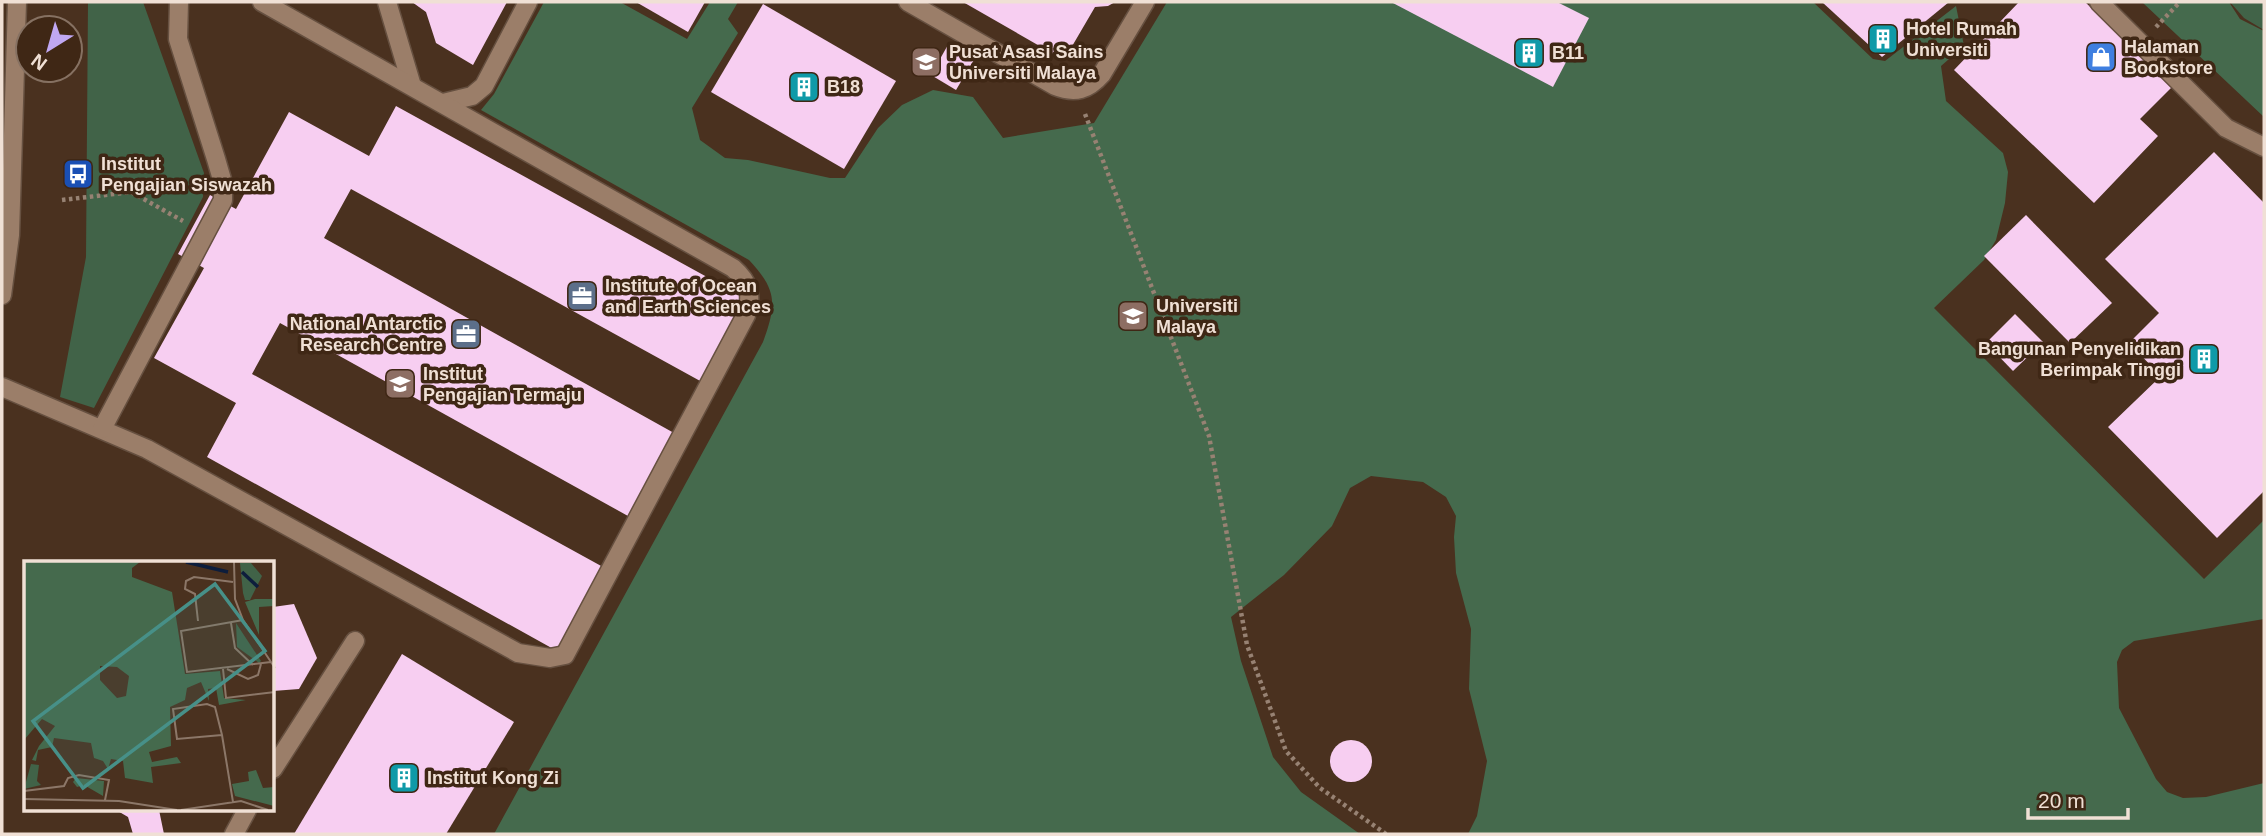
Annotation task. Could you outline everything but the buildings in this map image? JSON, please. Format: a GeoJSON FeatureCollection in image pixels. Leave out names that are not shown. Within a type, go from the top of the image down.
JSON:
{"type":"FeatureCollection","features":[{"type":"Feature","properties":{"kind":"street"},"geometry":{"type":"LineString","coordinates":[[2,295],[10,235],[7,141],[17,2]]}},
{"type":"Feature","properties":{"kind":"street"},"geometry":{"type":"LineString","coordinates":[[102,429],[220,208],[224,192],[178,38],[179,2]]}},
{"type":"Feature","properties":{"kind":"street"},"geometry":{"type":"LineString","coordinates":[[2,387],[147,449],[518,653],[550,657],[565,655],[747,315],[751,302],[750,289],[743,277],[733,268],[262,2]]}},
{"type":"Feature","properties":{"kind":"street"},"geometry":{"type":"LineString","coordinates":[[387,2],[412,86]]}},
{"type":"Feature","properties":{"kind":"street"},"geometry":{"type":"LineString","coordinates":[[443,103],[472,96],[484,86],[528,2]]}},
{"type":"Feature","properties":{"kind":"street"},"geometry":{"type":"LineString","coordinates":[[908,2],[1067,91],[1076,91],[1093,84],[1102,74],[1145,2]]}},
{"type":"Feature","properties":{"kind":"street"},"geometry":{"type":"LineString","coordinates":[[2099,2],[2226,128],[2264,147]]}},
{"type":"Feature","properties":{"kind":"street"},"geometry":{"type":"LineString","coordinates":[[275,766],[355,641]]}},
{"type":"Feature","properties":{"kind":"street"},"geometry":{"type":"LineString","coordinates":[[233,834],[246,812]]}},
{"type":"Feature","properties":{"kind":"path"},"geometry":{"type":"LineString","coordinates":[[1076,91],[1209,436],[1247,645],[1286,751],[1320,788],[1386,834]]}},
{"type":"Feature","properties":{"kind":"path"},"geometry":{"type":"LineString","coordinates":[[62,200],[131,192],[206,233]]}},
{"type":"Feature","properties":{"kind":"green space"},"geometry":{"type":"Polygon","coordinates":[[[88,2],[143,2],[204,173],[203,197],[94,408],[60,397],[86,257],[88,2]]]}},
{"type":"Feature","properties":{"kind":"green space"},"geometry":{"type":"Polygon","coordinates":[[[544,2],[620,2],[687,39],[710,2],[738,2],[728,19],[738,33],[692,108],[700,140],[725,158],[748,160],[830,178],[845,178],[878,128],[902,105],[933,90],[973,97],[1003,138],[1094,123],[1167,2],[1813,2],[1873,59],[1885,61],[1956,6],[1964,46],[1941,66],[1946,101],[2003,153],[2008,172],[2005,203],[1996,240],[1984,260],[1934,308],[2204,579],[2264,520],[2264,619],[2134,641],[2122,650],[2117,662],[2119,708],[2156,779],[2167,792],[2183,798],[2206,797],[2264,783],[2264,834],[1468,834],[1477,816],[1487,761],[1469,689],[1471,629],[1456,573],[1456,516],[1446,497],[1423,482],[1371,476],[1350,488],[1332,526],[1284,575],[1231,617],[1241,661],[1273,757],[1301,792],[1360,834],[494,834],[763,342],[772,307],[772,298],[765,280],[749,260],[481,110],[494,94],[544,2]]]}},
{"type":"Feature","properties":{"kind":"green space"},"geometry":{"type":"Polygon","coordinates":[[[2142,2],[2229,2],[2240,19],[2264,31],[2264,117],[2142,2]]]}},
{"type":"Feature","properties":{"kind":"green space"},"geometry":{"type":"Polygon","coordinates":[[[2230,2],[2264,2],[2264,30],[2244,18],[2230,2]]]}},
{"type":"Feature","properties":{"kind":"place","name":"Hotel Rumah Universiti"},"geometry":{"type":"Point","coordinates":[1883,39]}},
{"type":"Feature","properties":{"kind":"place","name":"B11"},"geometry":{"type":"Point","coordinates":[1529,53]}},
{"type":"Feature","properties":{"kind":"place","name":"Halaman Bookstore"},"geometry":{"type":"Point","coordinates":[2101,57]}},
{"type":"Feature","properties":{"kind":"place","name":"Pusat Asasi Sains Universiti Malaya"},"geometry":{"type":"Point","coordinates":[926,62]}},
{"type":"Feature","properties":{"kind":"place","name":"B18"},"geometry":{"type":"Point","coordinates":[804,87]}},
{"type":"Feature","properties":{"kind":"place","name":"Institut Pengajian Siswazah"},"geometry":{"type":"Point","coordinates":[78,174]}},
{"type":"Feature","properties":{"kind":"place","name":"Institute of Ocean and Earth Sciences"},"geometry":{"type":"Point","coordinates":[582,296]}},
{"type":"Feature","properties":{"kind":"place","name":"Universiti Malaya"},"geometry":{"type":"Point","coordinates":[1133,316]}},
{"type":"Feature","properties":{"kind":"place","name":"National Antarctic Research Centre"},"geometry":{"type":"Point","coordinates":[466,334]}},
{"type":"Feature","properties":{"kind":"place","name":"Bangunan Penyelidikan Berimpak Tinggi"},"geometry":{"type":"Point","coordinates":[2204,359]}},
{"type":"Feature","properties":{"kind":"place","name":"Institut Pengajian Termaju"},"geometry":{"type":"Point","coordinates":[400,384]}},
{"type":"Feature","properties":{"kind":"place","name":"Institut Kong Zi"},"geometry":{"type":"Point","coordinates":[404,778]}}]}
